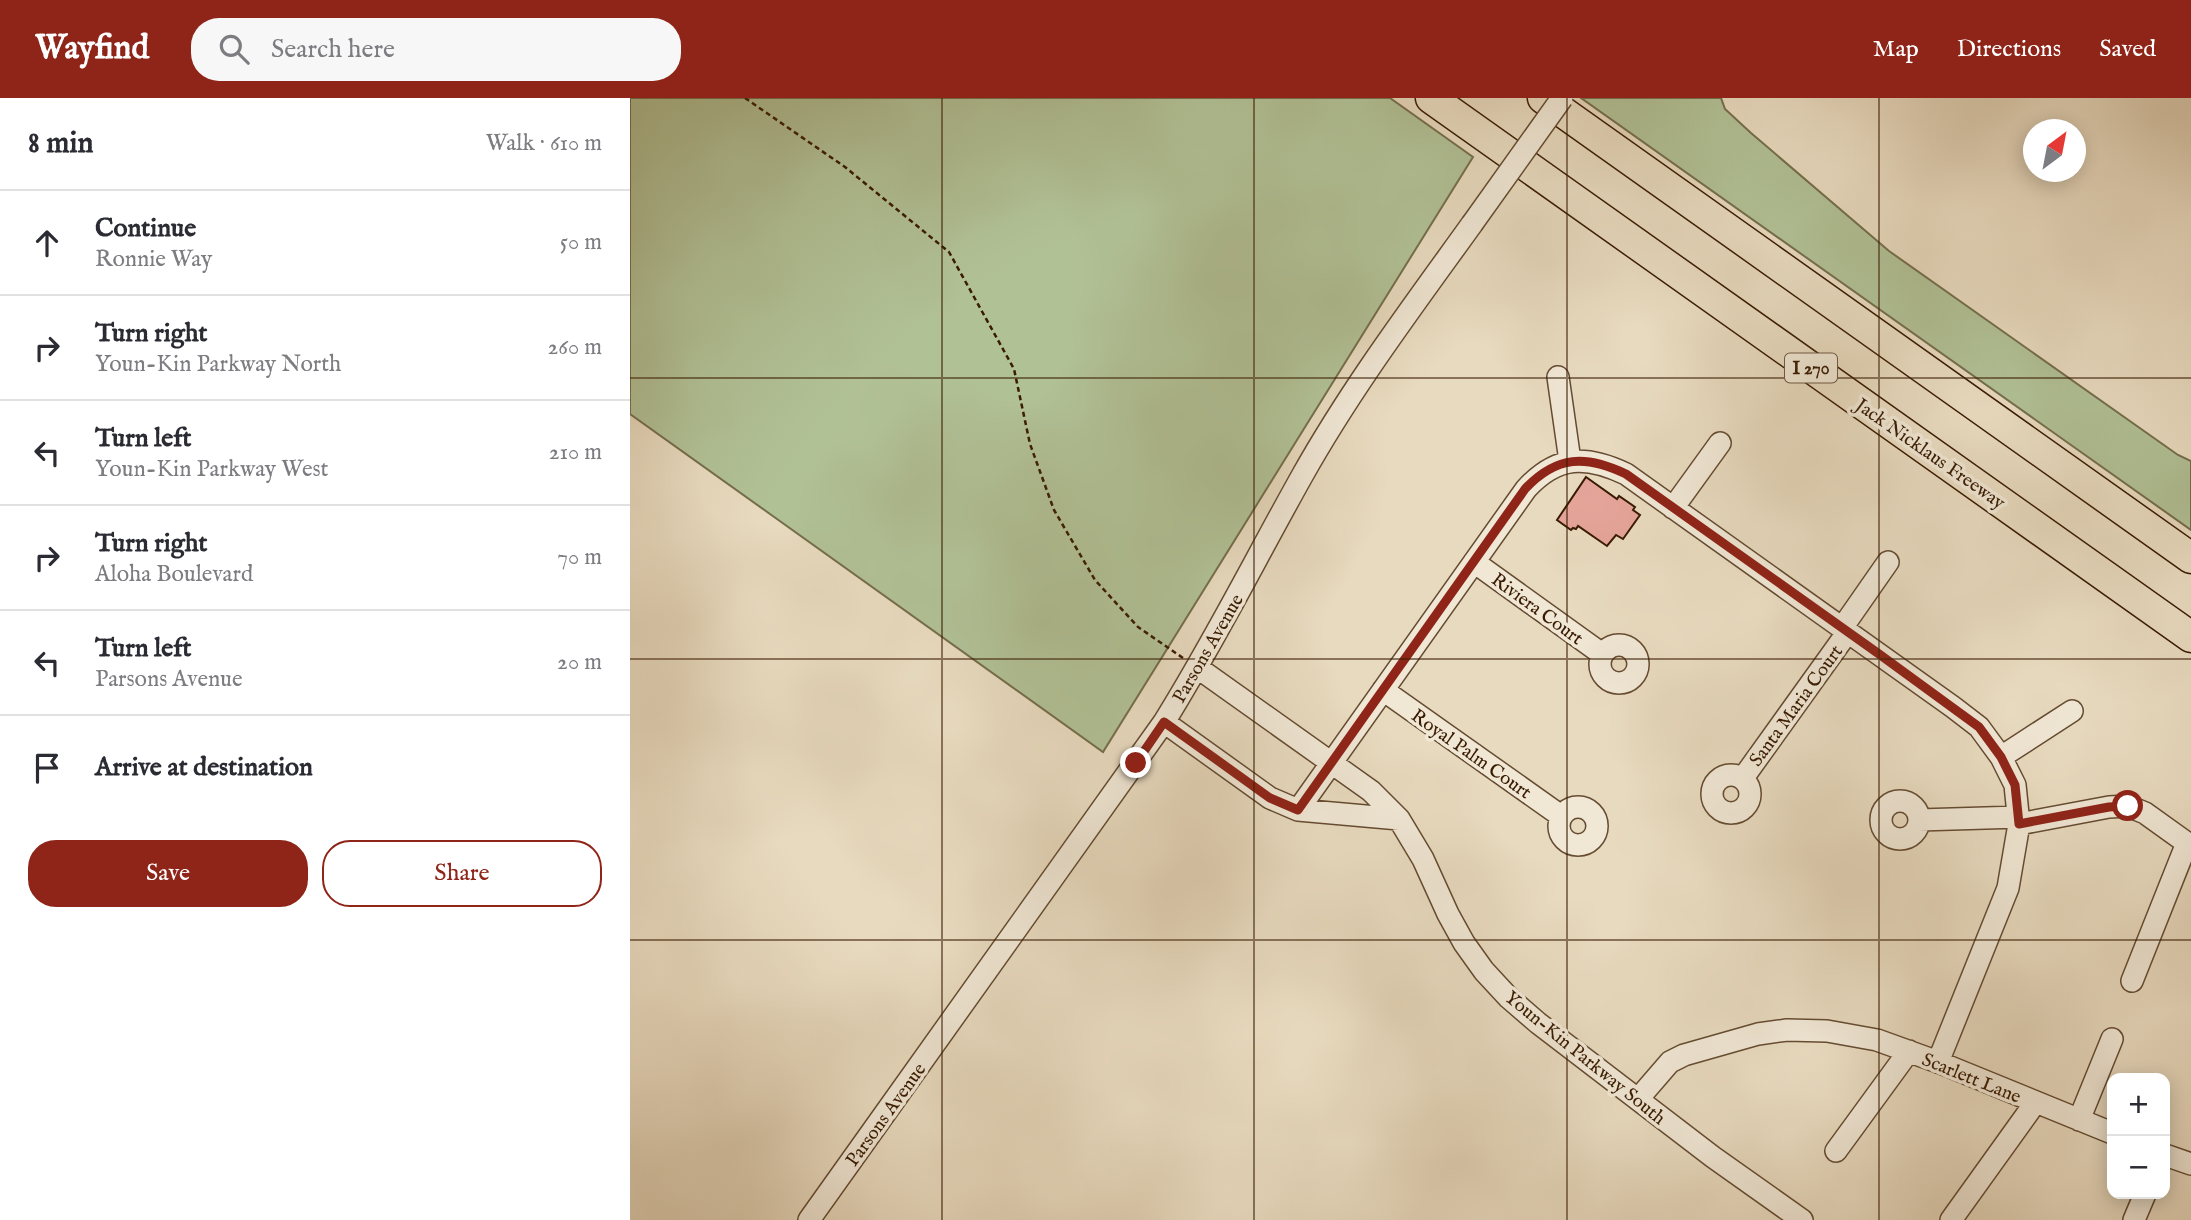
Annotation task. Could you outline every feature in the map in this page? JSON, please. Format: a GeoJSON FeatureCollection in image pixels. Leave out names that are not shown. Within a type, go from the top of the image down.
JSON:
{"type":"FeatureCollection","features":[{"type":"Feature","properties":{"kind":"highway","name":"Jack Nicklaus Freeway"},"geometry":{"type":"LineString","coordinates":[[1432,98],[2191,637]]}},
{"type":"Feature","properties":{"kind":"highway"},"geometry":{"type":"LineString","coordinates":[[1543,98],[2191,558]]}},
{"type":"Feature","properties":{"kind":"street","name":"Parsons Avenue"},"geometry":{"type":"LineString","coordinates":[[809,1220],[1164,722],[1198,668],[1320,446],[1379,354],[1562,98]]}},
{"type":"Feature","properties":{"kind":"street"},"geometry":{"type":"LineString","coordinates":[[1558,377],[1570,461]]}},
{"type":"Feature","properties":{"kind":"street"},"geometry":{"type":"LineString","coordinates":[[1673,508],[1720,443]]}},
{"type":"Feature","properties":{"kind":"street"},"geometry":{"type":"LineString","coordinates":[[1298,810],[1535,479],[1545,471],[1570,461],[1584,460],[1612,468],[1626,474],[1932,691],[1979,727],[2001,757],[2015,785],[2019,820],[2008,888],[1938,1062]]}},
{"type":"Feature","properties":{"kind":"street","name":"Riviera Court"},"geometry":{"type":"LineString","coordinates":[[1474,562],[1602,654]]}},
{"type":"Feature","properties":{"kind":"street","name":"Santa Maria Court"},"geometry":{"type":"LineString","coordinates":[[1742,778],[1845,631],[1888,562]]}},
{"type":"Feature","properties":{"kind":"street","name":"Youn-Kin Parkway South"},"geometry":{"type":"LineString","coordinates":[[1198,668],[1371,791],[1399,819],[1423,859],[1464,943],[1484,971],[1509,998],[1713,1157],[1802,1220]]}},
{"type":"Feature","properties":{"kind":"street","name":"Royal Palm Court"},"geometry":{"type":"LineString","coordinates":[[1382,690],[1561,816]]}},
{"type":"Feature","properties":{"kind":"street"},"geometry":{"type":"LineString","coordinates":[[2001,757],[2072,711]]}},
{"type":"Feature","properties":{"kind":"street"},"geometry":{"type":"LineString","coordinates":[[1164,722],[1270,798],[1298,810],[1399,819]]}},
{"type":"Feature","properties":{"kind":"street"},"geometry":{"type":"LineString","coordinates":[[1919,820],[2019,820],[2128,806],[2145,813],[2189,844],[2132,981]]}},
{"type":"Feature","properties":{"kind":"street","name":"Scarlett Lane"},"geometry":{"type":"LineString","coordinates":[[1638,1099],[1659,1073],[1677,1059],[1758,1034],[1787,1030],[1827,1031],[1877,1040],[1909,1051],[2107,1131]]}},
{"type":"Feature","properties":{"kind":"street"},"geometry":{"type":"LineString","coordinates":[[2079,1120],[2112,1039]]}},
{"type":"Feature","properties":{"kind":"street","name":"Scarlett Lane"},"geometry":{"type":"LineString","coordinates":[[1836,1151],[1909,1051]]}},
{"type":"Feature","properties":{"kind":"street","name":"Scarlett Lane"},"geometry":{"type":"LineString","coordinates":[[1951,1220],[2035,1103]]}},
{"type":"Feature","properties":{"kind":"street"},"geometry":{"type":"LineString","coordinates":[[2170,1157],[2191,1164]]}},
{"type":"Feature","properties":{"kind":"street"},"geometry":{"type":"LineString","coordinates":[[2134,1220],[2143,1199]]}},
{"type":"Feature","properties":{"kind":"path"},"geometry":{"type":"LineString","coordinates":[[745,98],[845,166],[949,252],[1014,369],[1030,444],[1054,510],[1095,580],[1138,626],[1198,668]]}},
{"type":"Feature","properties":{"kind":"green space"},"geometry":{"type":"Polygon","coordinates":[[[630,98],[1390,98],[1473,157],[1103,752],[630,414],[630,98]]]}},
{"type":"Feature","properties":{"kind":"green space"},"geometry":{"type":"Polygon","coordinates":[[[1581,98],[1721,98],[1725,109],[1751,133],[1889,251],[2178,455],[2191,461],[2191,530],[1581,98]]]}},
{"type":"Feature","properties":{"kind":"building"},"geometry":{"type":"Polygon","coordinates":[[[1586,477],[1617,499],[1619,496],[1635,507],[1633,510],[1640,515],[1623,539],[1616,535],[1607,546],[1578,526],[1571,530],[1557,520],[1586,477]]]}},
{"type":"Feature","properties":{"kind":"route"},"geometry":{"type":"LineString","coordinates":[[1136,763],[1164,722],[1270,798],[1298,810],[1525,489],[1545,471],[1557,465],[1584,460],[1626,474],[1979,727],[2001,757],[2015,785],[2019,824],[2109,807],[2128,806]]}}]}
